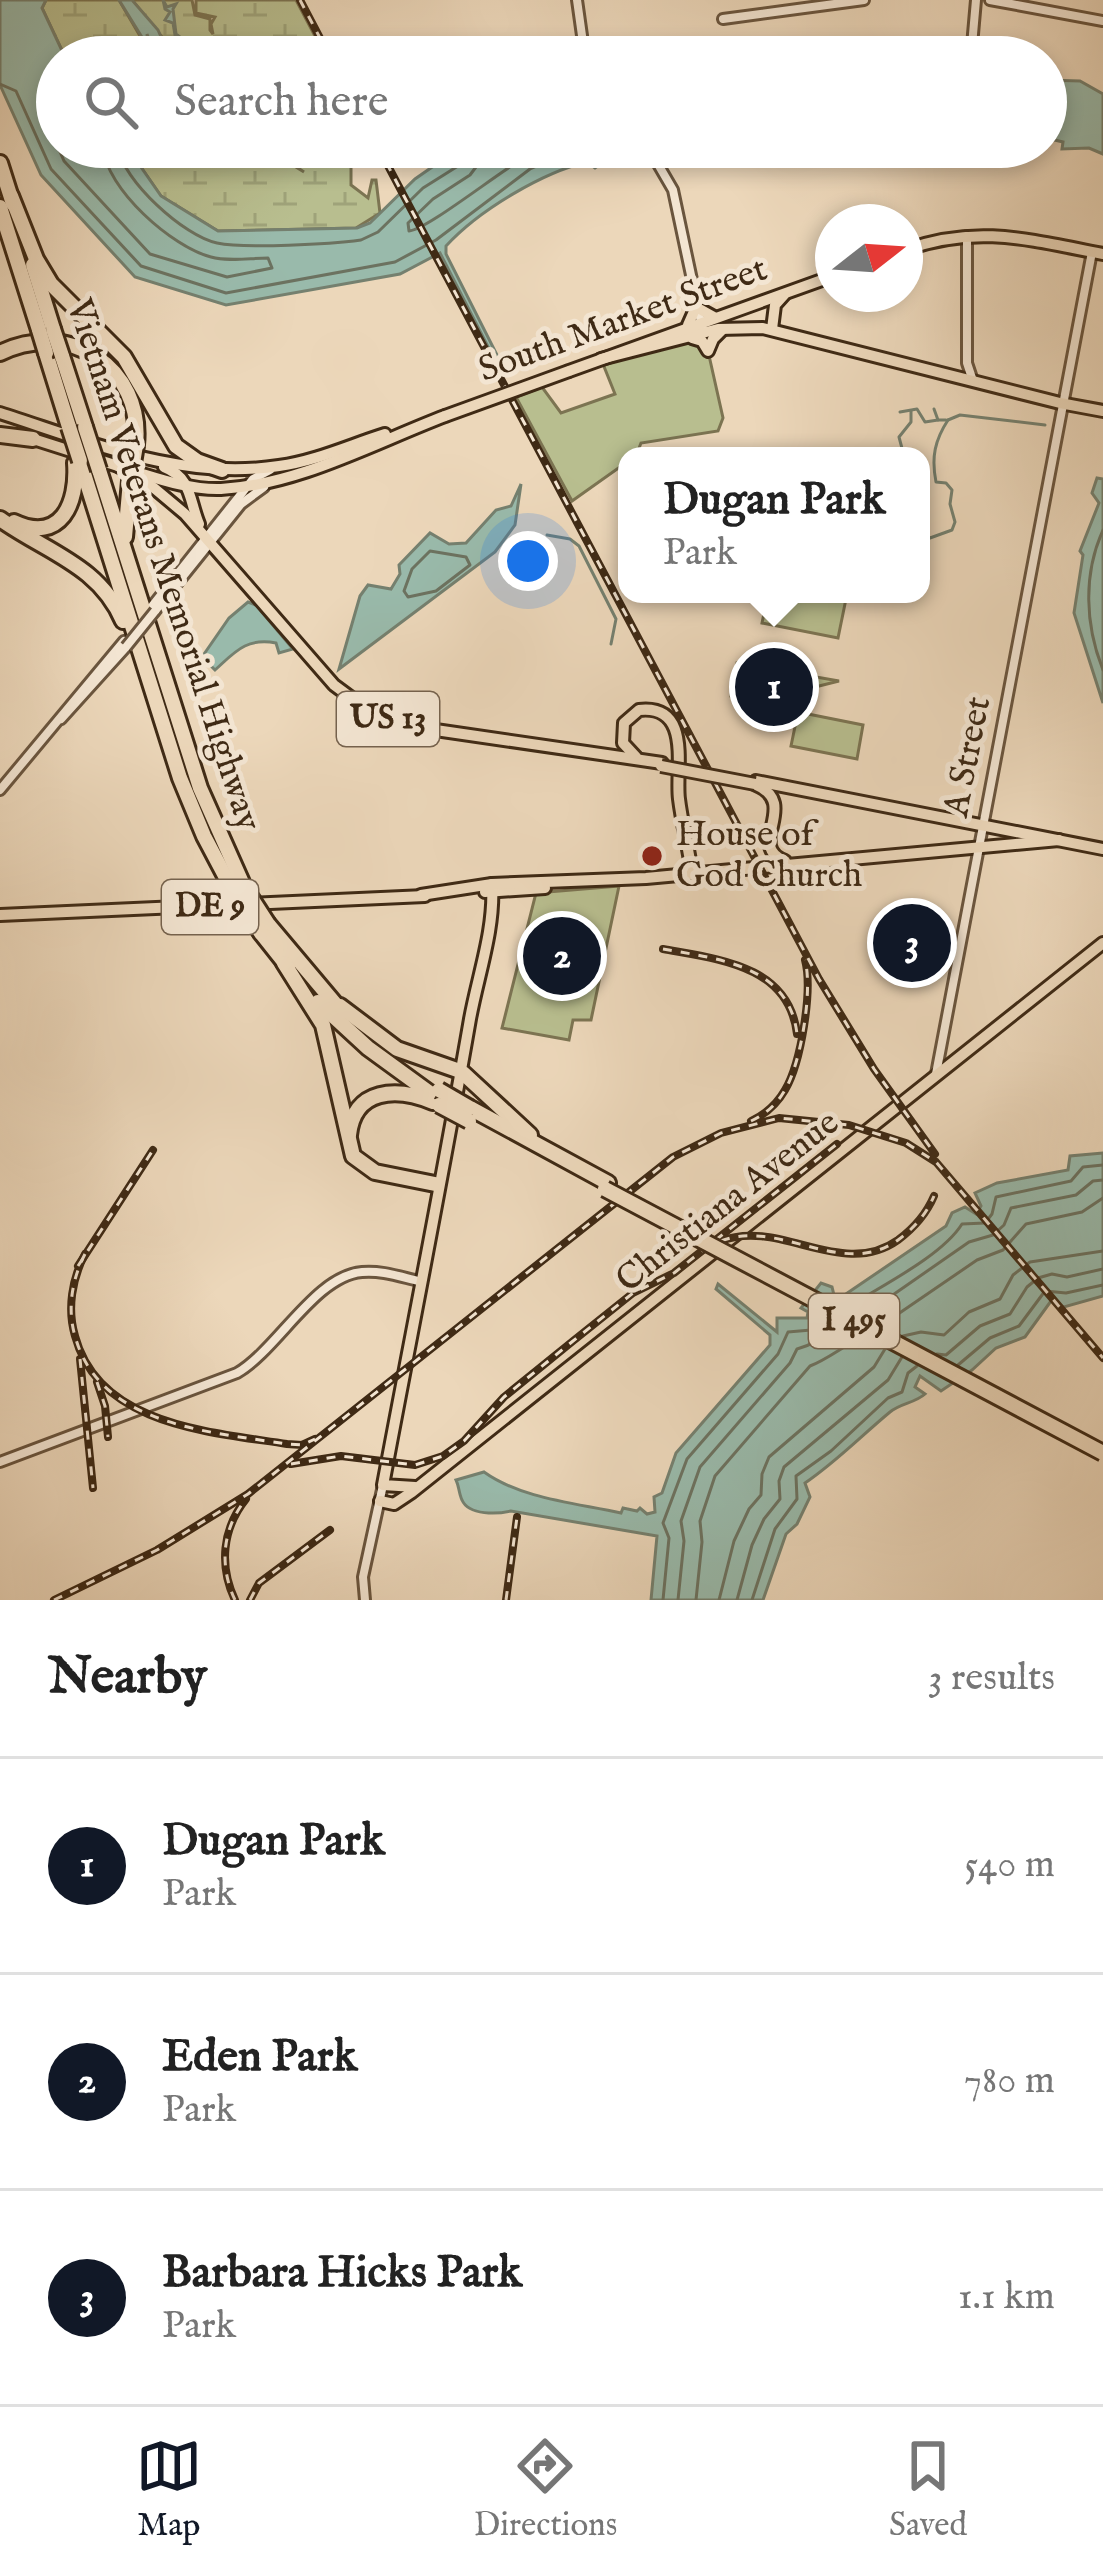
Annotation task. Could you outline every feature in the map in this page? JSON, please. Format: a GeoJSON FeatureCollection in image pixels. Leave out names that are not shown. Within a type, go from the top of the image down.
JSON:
{"type":"FeatureCollection","features":[{"type":"Feature","properties":{"kind":"highway","name":"Vietnam Veterans Memorial Highway"},"geometry":{"type":"LineString","coordinates":[[0,163],[5,201],[46,353],[99,470],[204,799],[239,889]]}},
{"type":"Feature","properties":{"kind":"highway"},"geometry":{"type":"LineString","coordinates":[[5,201],[54,288],[124,357],[176,446],[196,461],[222,470]]}},
{"type":"Feature","properties":{"kind":"highway","name":"Vietnam Veterans Memorial Highway"},"geometry":{"type":"LineString","coordinates":[[41,334],[62,356],[77,427]]}},
{"type":"Feature","properties":{"kind":"highway"},"geometry":{"type":"LineString","coordinates":[[0,357],[41,334],[108,364],[125,385],[134,405],[137,452],[125,536],[139,594]]}},
{"type":"Feature","properties":{"kind":"highway"},"geometry":{"type":"LineString","coordinates":[[0,515],[27,527],[56,522],[73,500],[77,427]]}},
{"type":"Feature","properties":{"kind":"highway"},"geometry":{"type":"LineString","coordinates":[[0,432],[33,439]]}},
{"type":"Feature","properties":{"kind":"highway","name":"Vietnam Veterans Memorial Highway"},"geometry":{"type":"LineString","coordinates":[[77,459],[180,778],[204,836],[284,963],[368,1048],[473,1118],[1103,1449]]}},
{"type":"Feature","properties":{"kind":"highway"},"geometry":{"type":"LineString","coordinates":[[0,515],[81,567],[106,591],[124,624],[180,778]]}},
{"type":"Feature","properties":{"kind":"highway","name":"Vietnam Veterans Memorial Highway"},"geometry":{"type":"LineString","coordinates":[[265,929],[371,1039],[439,1098]]}},
{"type":"Feature","properties":{"kind":"highway"},"geometry":{"type":"LineString","coordinates":[[284,963],[322,1021],[347,1141],[355,1158],[375,1172],[438,1183]]}},
{"type":"Feature","properties":{"kind":"highway"},"geometry":{"type":"LineString","coordinates":[[314,983],[397,1049],[462,1066],[531,1136],[564,1158]]}},
{"type":"Feature","properties":{"kind":"highway"},"geometry":{"type":"LineString","coordinates":[[438,1183],[367,1165],[355,1152],[349,1132],[357,1108],[379,1094],[439,1098]]}},
{"type":"Feature","properties":{"kind":"highway","name":"Vietnam Veterans Memorial Highway"},"geometry":{"type":"LineString","coordinates":[[473,1118],[564,1158],[607,1186]]}},
{"type":"Feature","properties":{"kind":"main road"},"geometry":{"type":"LineString","coordinates":[[923,244],[967,235],[999,236],[1098,253]]}},
{"type":"Feature","properties":{"kind":"main road","name":"South Market Street"},"geometry":{"type":"LineString","coordinates":[[702,328],[718,317],[815,282]]}},
{"type":"Feature","properties":{"kind":"main road"},"geometry":{"type":"LineString","coordinates":[[772,329],[775,305],[787,292]]}},
{"type":"Feature","properties":{"kind":"main road"},"geometry":{"type":"LineString","coordinates":[[687,333],[696,308],[718,317]]}},
{"type":"Feature","properties":{"kind":"main road"},"geometry":{"type":"LineString","coordinates":[[601,359],[702,328],[772,329],[1100,410]]}},
{"type":"Feature","properties":{"kind":"main road"},"geometry":{"type":"LineString","coordinates":[[687,333],[708,351],[716,334],[728,328]]}},
{"type":"Feature","properties":{"kind":"main road"},"geometry":{"type":"LineString","coordinates":[[634,332],[650,340]]}},
{"type":"Feature","properties":{"kind":"main road","name":"South Market Street"},"geometry":{"type":"LineString","coordinates":[[188,487],[248,486],[282,471],[374,446],[650,340],[687,333]]}},
{"type":"Feature","properties":{"kind":"main road"},"geometry":{"type":"LineString","coordinates":[[0,413],[137,452],[177,473],[188,487]]}},
{"type":"Feature","properties":{"kind":"main road","name":"US 13"},"geometry":{"type":"LineString","coordinates":[[33,439],[118,466],[172,501],[334,685],[379,715],[415,727],[644,761],[982,826],[1013,838]]}},
{"type":"Feature","properties":{"kind":"main road","name":"South Market Street"},"geometry":{"type":"LineString","coordinates":[[137,452],[222,470],[282,471]]}},
{"type":"Feature","properties":{"kind":"main road"},"geometry":{"type":"LineString","coordinates":[[118,466],[188,487]]}},
{"type":"Feature","properties":{"kind":"main road","name":"US 13"},"geometry":{"type":"LineString","coordinates":[[188,487],[196,520],[209,540]]}},
{"type":"Feature","properties":{"kind":"main road"},"geometry":{"type":"LineString","coordinates":[[644,761],[627,751],[621,733],[630,715],[649,709],[667,719],[681,747],[679,798],[692,874]]}},
{"type":"Feature","properties":{"kind":"main road"},"geometry":{"type":"LineString","coordinates":[[741,868],[764,854],[776,813],[771,794],[755,782]]}},
{"type":"Feature","properties":{"kind":"main road"},"geometry":{"type":"LineString","coordinates":[[772,826],[772,854],[800,862]]}},
{"type":"Feature","properties":{"kind":"main road","name":"US 13"},"geometry":{"type":"LineString","coordinates":[[800,862],[978,847],[1013,838],[1060,840],[1103,849]]}},
{"type":"Feature","properties":{"kind":"main road"},"geometry":{"type":"LineString","coordinates":[[646,878],[680,866],[688,844]]}},
{"type":"Feature","properties":{"kind":"main road","name":"DE 9"},"geometry":{"type":"LineString","coordinates":[[421,895],[800,862]]}},
{"type":"Feature","properties":{"kind":"main road","name":"DE 9"},"geometry":{"type":"LineString","coordinates":[[0,915],[456,894],[492,888],[515,891],[583,881]]}},
{"type":"Feature","properties":{"kind":"main road"},"geometry":{"type":"LineString","coordinates":[[383,1485],[438,1183],[475,1026],[492,888]]}},
{"type":"Feature","properties":{"kind":"main road"},"geometry":{"type":"LineString","coordinates":[[487,933],[497,902],[515,891]]}},
{"type":"Feature","properties":{"kind":"main road"},"geometry":{"type":"LineString","coordinates":[[456,894],[485,899],[487,933]]}},
{"type":"Feature","properties":{"kind":"main road","name":"Christiana Avenue"},"geometry":{"type":"LineString","coordinates":[[383,1485],[420,1484],[1103,943]]}},
{"type":"Feature","properties":{"kind":"main road"},"geometry":{"type":"LineString","coordinates":[[380,1501],[398,1488],[389,1480],[386,1468]]}},
{"type":"Feature","properties":{"kind":"main road"},"geometry":{"type":"LineString","coordinates":[[380,1501],[394,1504],[420,1484]]}},
{"type":"Feature","properties":{"kind":"street"},"geometry":{"type":"LineString","coordinates":[[577,0],[582,36]]}},
{"type":"Feature","properties":{"kind":"street"},"geometry":{"type":"LineString","coordinates":[[728,19],[864,0]]}},
{"type":"Feature","properties":{"kind":"street"},"geometry":{"type":"LineString","coordinates":[[973,36],[976,0]]}},
{"type":"Feature","properties":{"kind":"street"},"geometry":{"type":"LineString","coordinates":[[991,0],[1103,21]]}},
{"type":"Feature","properties":{"kind":"street"},"geometry":{"type":"LineString","coordinates":[[661,168],[674,190],[702,328]]}},
{"type":"Feature","properties":{"kind":"street"},"geometry":{"type":"LineString","coordinates":[[967,235],[967,363],[972,378]]}},
{"type":"Feature","properties":{"kind":"street","name":"A Street"},"geometry":{"type":"LineString","coordinates":[[936,1075],[1054,448],[1098,253]]}},
{"type":"Feature","properties":{"kind":"street"},"geometry":{"type":"LineString","coordinates":[[0,790],[209,540],[242,503],[282,471]]}},
{"type":"Feature","properties":{"kind":"street"},"geometry":{"type":"LineString","coordinates":[[209,540],[248,486]]}},
{"type":"Feature","properties":{"kind":"street"},"geometry":{"type":"LineString","coordinates":[[0,1462],[237,1373],[259,1358],[329,1286],[348,1275],[373,1272],[419,1281]]}},
{"type":"Feature","properties":{"kind":"street"},"geometry":{"type":"LineString","coordinates":[[365,1600],[363,1577],[383,1485]]}},
{"type":"Feature","properties":{"kind":"green space"},"geometry":{"type":"Polygon","coordinates":[[[46,0],[119,0],[140,36],[55,36],[42,8],[46,0]]]}},
{"type":"Feature","properties":{"kind":"green space"},"geometry":{"type":"Polygon","coordinates":[[[132,0],[192,0],[195,15],[210,19],[213,34],[215,17],[196,13],[196,0],[296,0],[315,36],[161,36],[132,0]]]}},
{"type":"Feature","properties":{"kind":"green space"},"geometry":{"type":"Polygon","coordinates":[[[142,168],[298,168],[304,172],[298,168],[351,168],[351,185],[368,198],[372,180],[376,180],[380,213],[356,228],[218,231],[161,196],[142,168]]]}},
{"type":"Feature","properties":{"kind":"green space"},"geometry":{"type":"Polygon","coordinates":[[[689,337],[708,351],[723,418],[718,431],[618,447],[618,468],[572,501],[516,397],[542,387],[561,413],[615,394],[601,359],[689,337]]]}},
{"type":"Feature","properties":{"kind":"green space"},"geometry":{"type":"Polygon","coordinates":[[[766,603],[845,603],[838,638],[762,623],[766,603]]]}},
{"type":"Feature","properties":{"kind":"green space"},"geometry":{"type":"Polygon","coordinates":[[[737,663],[839,681],[791,693],[788,707],[731,696],[737,663]]]}},
{"type":"Feature","properties":{"kind":"green space"},"geometry":{"type":"Polygon","coordinates":[[[798,712],[863,725],[857,759],[791,746],[798,712]]]}},
{"type":"Feature","properties":{"kind":"green space"},"geometry":{"type":"Polygon","coordinates":[[[619,886],[591,1020],[573,1020],[569,1040],[502,1028],[536,893],[619,886]]]}},
{"type":"Feature","properties":{"kind":"green space"},"geometry":{"type":"Polygon","coordinates":[[[892,921],[939,930],[932,966],[885,956],[892,921]]]}},
{"type":"Feature","properties":{"kind":"water"},"geometry":{"type":"Polygon","coordinates":[[[0,0],[46,0],[42,8],[55,36],[36,36],[36,164],[0,85],[0,0]]]}},
{"type":"Feature","properties":{"kind":"water"},"geometry":{"type":"Polygon","coordinates":[[[119,0],[132,0],[161,36],[141,36],[119,0]]]}},
{"type":"Feature","properties":{"kind":"water"},"geometry":{"type":"Polygon","coordinates":[[[163,0],[167,7],[176,4],[176,34],[173,23],[165,20],[170,12],[165,9],[163,0]]]}},
{"type":"Feature","properties":{"kind":"water"},"geometry":{"type":"Polygon","coordinates":[[[1067,81],[1080,81],[1103,94],[1103,154],[1089,148],[1067,149],[1067,81]]]}},
{"type":"Feature","properties":{"kind":"water"},"geometry":{"type":"Polygon","coordinates":[[[38,168],[142,168],[161,196],[218,231],[357,228],[370,223],[431,168],[568,168],[494,206],[446,246],[501,372],[440,253],[400,274],[226,305],[135,277],[38,168]]]}},
{"type":"Feature","properties":{"kind":"water"},"geometry":{"type":"Polygon","coordinates":[[[1097,478],[1103,479],[1103,703],[1074,613],[1080,551],[1099,503],[1092,493],[1097,478]]]}},
{"type":"Feature","properties":{"kind":"water"},"geometry":{"type":"Polygon","coordinates":[[[521,484],[515,525],[495,552],[339,669],[360,596],[368,585],[391,589],[400,574],[399,565],[430,533],[449,544],[466,543],[496,510],[511,506],[521,484]]]}},
{"type":"Feature","properties":{"kind":"water"},"geometry":{"type":"Polygon","coordinates":[[[248,602],[256,605],[293,649],[279,653],[276,643],[249,644],[215,670],[202,657],[229,618],[248,602]]]}},
{"type":"Feature","properties":{"kind":"water"},"geometry":{"type":"Polygon","coordinates":[[[1103,1153],[1103,1296],[1064,1307],[1051,1301],[1025,1337],[996,1348],[941,1391],[920,1376],[915,1387],[925,1394],[890,1412],[805,1483],[810,1497],[797,1524],[786,1534],[763,1600],[651,1600],[657,1536],[511,1511],[484,1513],[462,1500],[456,1480],[484,1472],[550,1499],[621,1513],[623,1508],[655,1512],[654,1497],[662,1493],[676,1453],[770,1345],[770,1335],[716,1289],[718,1284],[777,1332],[777,1318],[807,1318],[808,1312],[801,1308],[821,1283],[832,1287],[840,1298],[946,1226],[952,1213],[965,1207],[976,1214],[981,1206],[975,1193],[997,1183],[1068,1170],[1070,1156],[1103,1153]]]}},
{"type":"Feature","properties":{"kind":"waterway"},"geometry":{"type":"LineString","coordinates":[[900,412],[917,409],[925,422],[938,420]]}},
{"type":"Feature","properties":{"kind":"waterway"},"geometry":{"type":"LineString","coordinates":[[934,409],[938,420],[946,420]]}},
{"type":"Feature","properties":{"kind":"waterway"},"geometry":{"type":"LineString","coordinates":[[902,447],[899,437],[911,422],[911,411]]}},
{"type":"Feature","properties":{"kind":"waterway"},"geometry":{"type":"LineString","coordinates":[[948,420],[960,415],[1045,425]]}},
{"type":"Feature","properties":{"kind":"waterway"},"geometry":{"type":"LineString","coordinates":[[930,538],[952,530],[955,522],[952,490],[936,482],[934,465],[937,442],[948,420]]}},
{"type":"Feature","properties":{"kind":"waterway"},"geometry":{"type":"LineString","coordinates":[[547,535],[570,539],[579,546],[616,619],[611,644]]}},
{"type":"Feature","properties":{"kind":"railway"},"geometry":{"type":"LineString","coordinates":[[300,0],[319,36]]}},
{"type":"Feature","properties":{"kind":"railway"},"geometry":{"type":"LineString","coordinates":[[389,168],[618,600]]}},
{"type":"Feature","properties":{"kind":"railway"},"geometry":{"type":"LineString","coordinates":[[620,603],[819,979],[874,1069],[935,1154]]}},
{"type":"Feature","properties":{"kind":"railway"},"geometry":{"type":"LineString","coordinates":[[663,949],[727,962],[766,979],[791,1011],[797,1034]]}},
{"type":"Feature","properties":{"kind":"railway"},"geometry":{"type":"LineString","coordinates":[[751,1121],[778,1100],[791,1078],[806,1007],[805,960]]}},
{"type":"Feature","properties":{"kind":"railway"},"geometry":{"type":"LineString","coordinates":[[54,1600],[157,1550],[248,1494],[673,1157],[721,1133],[779,1118],[849,1125],[906,1143],[936,1162],[1103,1358]]}},
{"type":"Feature","properties":{"kind":"railway"},"geometry":{"type":"LineString","coordinates":[[291,1464],[341,1456],[415,1465],[443,1456],[464,1441],[504,1397],[633,1293],[674,1273],[837,1144]]}},
{"type":"Feature","properties":{"kind":"railway"},"geometry":{"type":"LineString","coordinates":[[78,1266],[153,1150]]}},
{"type":"Feature","properties":{"kind":"railway"},"geometry":{"type":"LineString","coordinates":[[721,1241],[766,1237],[833,1252],[877,1251],[909,1231],[934,1196]]}},
{"type":"Feature","properties":{"kind":"railway"},"geometry":{"type":"LineString","coordinates":[[85,1254],[72,1294],[71,1315],[88,1366],[108,1389],[133,1407],[193,1428],[287,1444],[302,1445],[315,1439]]}},
{"type":"Feature","properties":{"kind":"railway"},"geometry":{"type":"LineString","coordinates":[[80,1359],[93,1488]]}},
{"type":"Feature","properties":{"kind":"railway"},"geometry":{"type":"LineString","coordinates":[[97,1382],[108,1437]]}},
{"type":"Feature","properties":{"kind":"railway"},"geometry":{"type":"LineString","coordinates":[[235,1600],[225,1548],[246,1499]]}},
{"type":"Feature","properties":{"kind":"railway"},"geometry":{"type":"LineString","coordinates":[[506,1600],[517,1517]]}},
{"type":"Feature","properties":{"kind":"railway"},"geometry":{"type":"LineString","coordinates":[[250,1600],[259,1583],[330,1530]]}},
{"type":"Feature","properties":{"kind":"place","name":"Dugan Park"},"geometry":{"type":"Point","coordinates":[774,687]}},
{"type":"Feature","properties":{"kind":"place","name":"House of God Church"},"geometry":{"type":"Point","coordinates":[652,856]}},
{"type":"Feature","properties":{"kind":"place","name":"Barbara Hicks Park"},"geometry":{"type":"Point","coordinates":[912,943]}},
{"type":"Feature","properties":{"kind":"place","name":"Eden Park"},"geometry":{"type":"Point","coordinates":[562,956]}}]}
